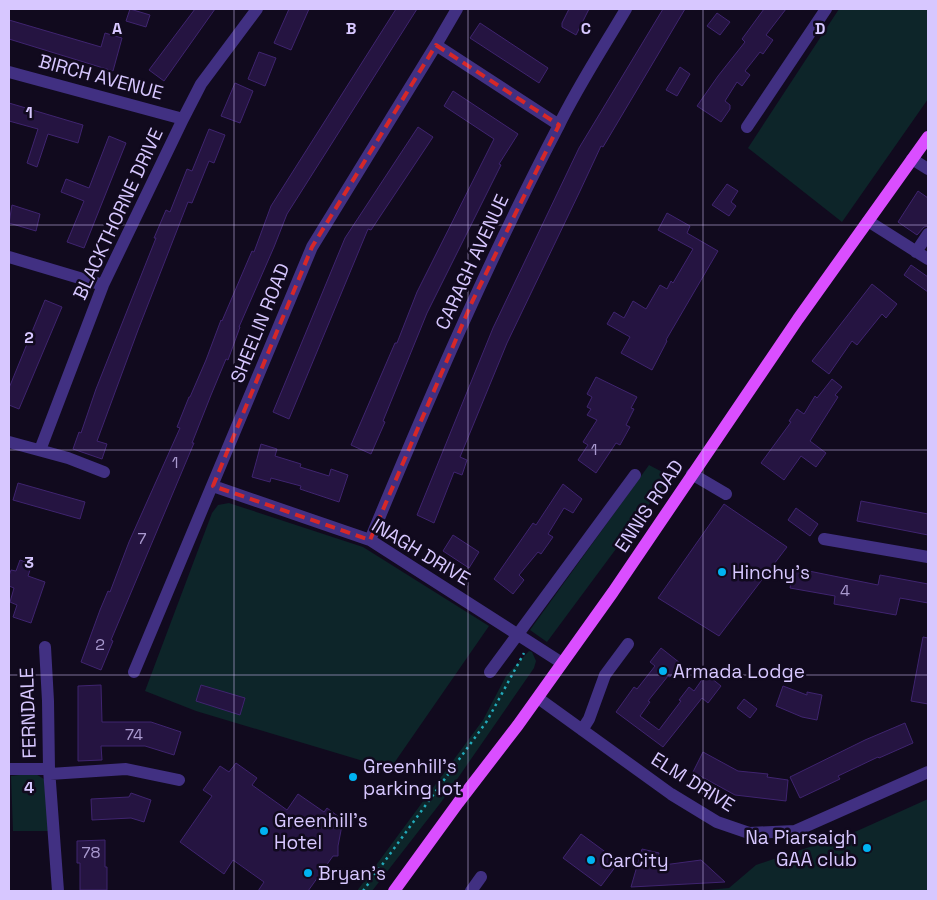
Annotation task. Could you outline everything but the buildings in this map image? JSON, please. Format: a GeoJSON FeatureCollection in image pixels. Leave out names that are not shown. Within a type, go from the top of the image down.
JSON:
{"type":"FeatureCollection","features":[{"type":"Feature","properties":{"kind":"main road","name":"ENNIS ROAD"},"geometry":{"type":"LineString","coordinates":[[394,891],[538,698],[613,592],[798,319],[928,137]]}},
{"type":"Feature","properties":{"kind":"street","name":"BLACKTHORNE DRIVE"},"geometry":{"type":"LineString","coordinates":[[40,450],[103,285],[183,120],[201,84],[257,9]]}},
{"type":"Feature","properties":{"kind":"street","name":"SHEELIN ROAD"},"geometry":{"type":"LineString","coordinates":[[134,672],[312,247],[457,9]]}},
{"type":"Feature","properties":{"kind":"street","name":"CARAGH AVENUE"},"geometry":{"type":"LineString","coordinates":[[370,540],[472,302],[559,125],[626,9]]}},
{"type":"Feature","properties":{"kind":"street"},"geometry":{"type":"LineString","coordinates":[[747,127],[826,9]]}},
{"type":"Feature","properties":{"kind":"street"},"geometry":{"type":"LineString","coordinates":[[436,45],[559,125]]}},
{"type":"Feature","properties":{"kind":"street","name":"BIRCH AVENUE"},"geometry":{"type":"LineString","coordinates":[[9,72],[183,120]]}},
{"type":"Feature","properties":{"kind":"street"},"geometry":{"type":"LineString","coordinates":[[912,159],[928,168]]}},
{"type":"Feature","properties":{"kind":"street"},"geometry":{"type":"LineString","coordinates":[[868,220],[928,259]]}},
{"type":"Feature","properties":{"kind":"street"},"geometry":{"type":"LineString","coordinates":[[916,252],[928,234]]}},
{"type":"Feature","properties":{"kind":"street"},"geometry":{"type":"LineString","coordinates":[[9,257],[103,285]]}},
{"type":"Feature","properties":{"kind":"street"},"geometry":{"type":"LineString","coordinates":[[9,442],[40,450],[104,472]]}},
{"type":"Feature","properties":{"kind":"street"},"geometry":{"type":"LineString","coordinates":[[692,474],[726,494]]}},
{"type":"Feature","properties":{"kind":"street"},"geometry":{"type":"LineString","coordinates":[[490,672],[635,476]]}},
{"type":"Feature","properties":{"kind":"street","name":"INAGH DRIVE"},"geometry":{"type":"LineString","coordinates":[[213,486],[370,540],[562,662]]}},
{"type":"Feature","properties":{"kind":"street"},"geometry":{"type":"LineString","coordinates":[[824,538],[928,557]]}},
{"type":"Feature","properties":{"kind":"street"},"geometry":{"type":"LineString","coordinates":[[582,730],[589,719],[605,675],[628,644]]}},
{"type":"Feature","properties":{"kind":"street","name":"FERNDALE"},"geometry":{"type":"LineString","coordinates":[[45,647],[49,772]]}},
{"type":"Feature","properties":{"kind":"street","name":"ELM DRIVE"},"geometry":{"type":"LineString","coordinates":[[538,698],[671,794],[717,822],[750,833],[796,831],[928,772]]}},
{"type":"Feature","properties":{"kind":"street","name":"FERNDALE"},"geometry":{"type":"LineString","coordinates":[[9,769],[49,772],[126,769],[179,780]]}},
{"type":"Feature","properties":{"kind":"street"},"geometry":{"type":"LineString","coordinates":[[49,772],[58,891]]}},
{"type":"Feature","properties":{"kind":"street"},"geometry":{"type":"LineString","coordinates":[[471,891],[481,877]]}},
{"type":"Feature","properties":{"kind":"path"},"geometry":{"type":"LineString","coordinates":[[363,891],[487,720],[531,642]]}},
{"type":"Feature","properties":{"kind":"highlighted area"},"geometry":{"type":"Polygon","coordinates":[[[436,45],[559,125],[472,302],[370,540],[213,486],[312,247],[436,45]]]}},
{"type":"Feature","properties":{"kind":"green space"},"geometry":{"type":"Polygon","coordinates":[[[839,9],[928,9],[928,99],[842,222],[748,148],[839,9]]]}},
{"type":"Feature","properties":{"kind":"green space"},"geometry":{"type":"Polygon","coordinates":[[[649,465],[670,476],[547,642],[530,630],[649,465]]]}},
{"type":"Feature","properties":{"kind":"green space"},"geometry":{"type":"Polygon","coordinates":[[[229,503],[363,547],[489,626],[390,769],[196,711],[145,691],[212,513],[218,505],[229,503]]]}},
{"type":"Feature","properties":{"kind":"green space"},"geometry":{"type":"Polygon","coordinates":[[[529,651],[532,652],[536,661],[534,668],[442,801],[372,891],[357,891],[483,720],[506,676],[529,651]]]}},
{"type":"Feature","properties":{"kind":"green space"},"geometry":{"type":"Polygon","coordinates":[[[34,773],[44,779],[49,831],[13,831],[11,776],[34,773]]]}},
{"type":"Feature","properties":{"kind":"green space","name":"Na Piarsaigh GAA club"},"geometry":{"type":"Polygon","coordinates":[[[928,799],[928,891],[698,891],[729,888],[756,865],[857,831],[928,799]]]}},
{"type":"Feature","properties":{"kind":"place","name":"Hinchy's"},"geometry":{"type":"Point","coordinates":[722,572]}},
{"type":"Feature","properties":{"kind":"place","name":"Armada Lodge"},"geometry":{"type":"Point","coordinates":[663,671]}},
{"type":"Feature","properties":{"kind":"place","name":"Greenhill's parking lot"},"geometry":{"type":"Point","coordinates":[353,777]}},
{"type":"Feature","properties":{"kind":"place","name":"Greenhill's Hotel"},"geometry":{"type":"Point","coordinates":[264,831]}},
{"type":"Feature","properties":{"kind":"place","name":"Na Piarsaigh GAA club"},"geometry":{"type":"Point","coordinates":[867,848]}},
{"type":"Feature","properties":{"kind":"place","name":"CarCity"},"geometry":{"type":"Point","coordinates":[591,860]}},
{"type":"Feature","properties":{"kind":"place","name":"Bryan's"},"geometry":{"type":"Point","coordinates":[308,873]}}]}
